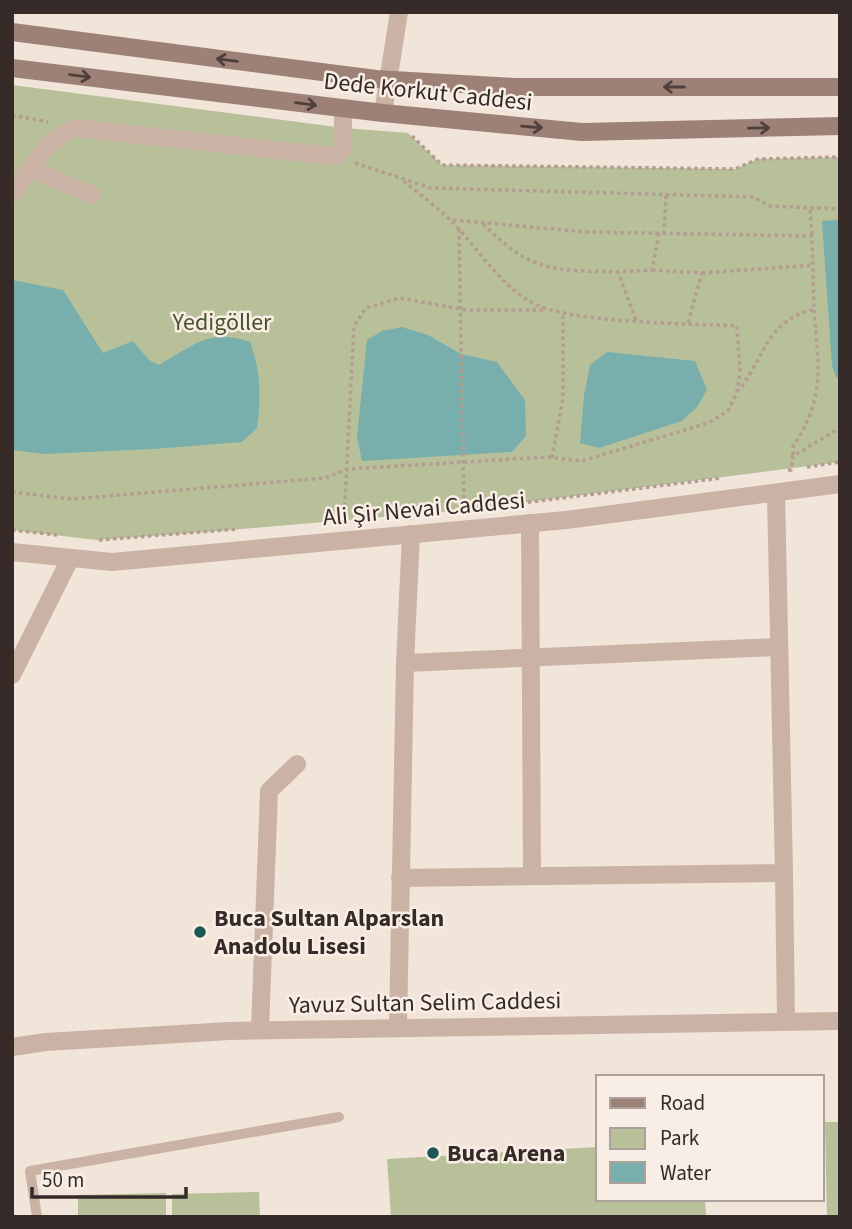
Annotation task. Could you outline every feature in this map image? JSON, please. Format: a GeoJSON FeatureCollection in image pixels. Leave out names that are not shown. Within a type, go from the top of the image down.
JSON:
{"type":"FeatureCollection","features":[{"type":"Feature","properties":{"kind":"main road","name":"Dede Korkut Caddesi"},"geometry":{"type":"LineString","coordinates":[[12,32],[387,80],[515,87],[840,87]]}},
{"type":"Feature","properties":{"kind":"main road","name":"Dede Korkut Caddesi"},"geometry":{"type":"LineString","coordinates":[[12,68],[383,113],[582,132],[840,126]]}},
{"type":"Feature","properties":{"kind":"street"},"geometry":{"type":"LineString","coordinates":[[383,113],[399,12]]}},
{"type":"Feature","properties":{"kind":"street"},"geometry":{"type":"LineString","coordinates":[[12,195],[48,144],[58,135],[75,128],[337,156],[341,153],[344,141],[343,108]]}},
{"type":"Feature","properties":{"kind":"street"},"geometry":{"type":"LineString","coordinates":[[30,169],[92,195]]}},
{"type":"Feature","properties":{"kind":"street","name":"Ali Şir Nevai Caddesi"},"geometry":{"type":"LineString","coordinates":[[12,552],[112,562],[530,523],[840,484]]}},
{"type":"Feature","properties":{"kind":"street"},"geometry":{"type":"LineString","coordinates":[[776,492],[786,1021]]}},
{"type":"Feature","properties":{"kind":"street"},"geometry":{"type":"LineString","coordinates":[[530,523],[532,876]]}},
{"type":"Feature","properties":{"kind":"street"},"geometry":{"type":"LineString","coordinates":[[398,1027],[405,663],[411,534]]}},
{"type":"Feature","properties":{"kind":"street"},"geometry":{"type":"LineString","coordinates":[[12,675],[70,559]]}},
{"type":"Feature","properties":{"kind":"street"},"geometry":{"type":"LineString","coordinates":[[405,663],[530,660],[778,647]]}},
{"type":"Feature","properties":{"kind":"street"},"geometry":{"type":"LineString","coordinates":[[260,1030],[269,791],[297,764]]}},
{"type":"Feature","properties":{"kind":"street"},"geometry":{"type":"LineString","coordinates":[[400,878],[784,873]]}},
{"type":"Feature","properties":{"kind":"street","name":"Yavuz Sultan Selim Caddesi"},"geometry":{"type":"LineString","coordinates":[[12,1047],[46,1042],[260,1030],[840,1021]]}},
{"type":"Feature","properties":{"kind":"lane"},"geometry":{"type":"LineString","coordinates":[[37,1217],[30,1171],[339,1117]]}},
{"type":"Feature","properties":{"kind":"path"},"geometry":{"type":"LineString","coordinates":[[12,115],[75,128]]}},
{"type":"Feature","properties":{"kind":"path"},"geometry":{"type":"LineString","coordinates":[[408,133],[442,165],[735,169],[758,159],[840,157]]}},
{"type":"Feature","properties":{"kind":"path"},"geometry":{"type":"LineString","coordinates":[[337,156],[403,181],[460,190],[754,197],[769,206],[810,210],[840,209]]}},
{"type":"Feature","properties":{"kind":"path"},"geometry":{"type":"LineString","coordinates":[[403,181],[451,220],[505,281],[529,301],[548,310]]}},
{"type":"Feature","properties":{"kind":"path"},"geometry":{"type":"LineString","coordinates":[[652,270],[662,233],[666,195]]}},
{"type":"Feature","properties":{"kind":"path"},"geometry":{"type":"LineString","coordinates":[[791,470],[793,447],[815,407],[819,381],[810,210]]}},
{"type":"Feature","properties":{"kind":"path"},"geometry":{"type":"LineString","coordinates":[[451,220],[587,232],[812,236]]}},
{"type":"Feature","properties":{"kind":"path"},"geometry":{"type":"LineString","coordinates":[[482,223],[513,253],[540,267],[618,272],[652,270],[702,273],[813,265]]}},
{"type":"Feature","properties":{"kind":"path"},"geometry":{"type":"LineString","coordinates":[[459,229],[464,510]]}},
{"type":"Feature","properties":{"kind":"path"},"geometry":{"type":"LineString","coordinates":[[618,272],[636,320]]}},
{"type":"Feature","properties":{"kind":"path"},"geometry":{"type":"LineString","coordinates":[[688,323],[702,273]]}},
{"type":"Feature","properties":{"kind":"path"},"geometry":{"type":"LineString","coordinates":[[344,520],[354,326],[366,308],[398,298],[467,310],[548,310],[636,320],[737,326],[740,371],[737,393]]}},
{"type":"Feature","properties":{"kind":"path"},"geometry":{"type":"LineString","coordinates":[[12,492],[72,499],[130,496],[325,478],[348,469],[552,458],[582,461],[708,423],[728,411],[737,393],[757,367],[776,329],[791,315],[814,309]]}},
{"type":"Feature","properties":{"kind":"path"},"geometry":{"type":"LineString","coordinates":[[552,458],[563,398],[563,312]]}},
{"type":"Feature","properties":{"kind":"path"},"geometry":{"type":"LineString","coordinates":[[793,456],[840,428]]}},
{"type":"Feature","properties":{"kind":"path"},"geometry":{"type":"LineString","coordinates":[[778,471],[840,462]]}},
{"type":"Feature","properties":{"kind":"path"},"geometry":{"type":"LineString","coordinates":[[505,505],[723,478]]}},
{"type":"Feature","properties":{"kind":"path"},"geometry":{"type":"LineString","coordinates":[[451,511],[478,508]]}},
{"type":"Feature","properties":{"kind":"path"},"geometry":{"type":"LineString","coordinates":[[332,521],[358,519]]}},
{"type":"Feature","properties":{"kind":"path"},"geometry":{"type":"LineString","coordinates":[[96,540],[243,529]]}},
{"type":"Feature","properties":{"kind":"path"},"geometry":{"type":"LineString","coordinates":[[12,530],[60,536]]}},
{"type":"Feature","properties":{"kind":"green space","name":"Yedigöller"},"geometry":{"type":"Polygon","coordinates":[[[12,85],[344,128],[408,133],[442,165],[735,169],[758,159],[840,157],[840,462],[464,510],[218,531],[96,540],[12,530],[12,85]]]}},
{"type":"Feature","properties":{"kind":"green space"},"geometry":{"type":"Polygon","coordinates":[[[825,1122],[840,1122],[840,1217],[827,1217],[825,1122]]]}},
{"type":"Feature","properties":{"kind":"green space"},"geometry":{"type":"Polygon","coordinates":[[[596,1147],[596,1201],[705,1201],[706,1217],[391,1217],[387,1159],[596,1147]]]}},
{"type":"Feature","properties":{"kind":"green space"},"geometry":{"type":"Polygon","coordinates":[[[259,1192],[260,1217],[172,1217],[172,1194],[259,1192]]]}},
{"type":"Feature","properties":{"kind":"green space"},"geometry":{"type":"Polygon","coordinates":[[[166,1193],[166,1217],[78,1217],[78,1195],[166,1193]]]}},
{"type":"Feature","properties":{"kind":"water"},"geometry":{"type":"Polygon","coordinates":[[[840,220],[840,378],[836,377],[832,366],[822,221],[840,220]]]}},
{"type":"Feature","properties":{"kind":"water"},"geometry":{"type":"Polygon","coordinates":[[[12,280],[63,290],[103,353],[133,341],[149,360],[159,365],[212,338],[236,338],[250,342],[259,385],[257,428],[242,442],[44,454],[12,450],[12,280]]]}},
{"type":"Feature","properties":{"kind":"water"},"geometry":{"type":"Polygon","coordinates":[[[402,327],[428,335],[461,354],[497,362],[525,400],[526,436],[512,452],[362,461],[357,437],[367,340],[382,331],[402,327]]]}},
{"type":"Feature","properties":{"kind":"water"},"geometry":{"type":"Polygon","coordinates":[[[607,352],[695,361],[707,390],[697,407],[682,421],[599,448],[580,443],[584,395],[590,365],[607,352]]]}},
{"type":"Feature","properties":{"kind":"place","name":"Buca Sultan Alparslan Anadolu Lisesi"},"geometry":{"type":"Point","coordinates":[200,932]}},
{"type":"Feature","properties":{"kind":"place","name":"Buca Arena"},"geometry":{"type":"Point","coordinates":[433,1153]}}]}
